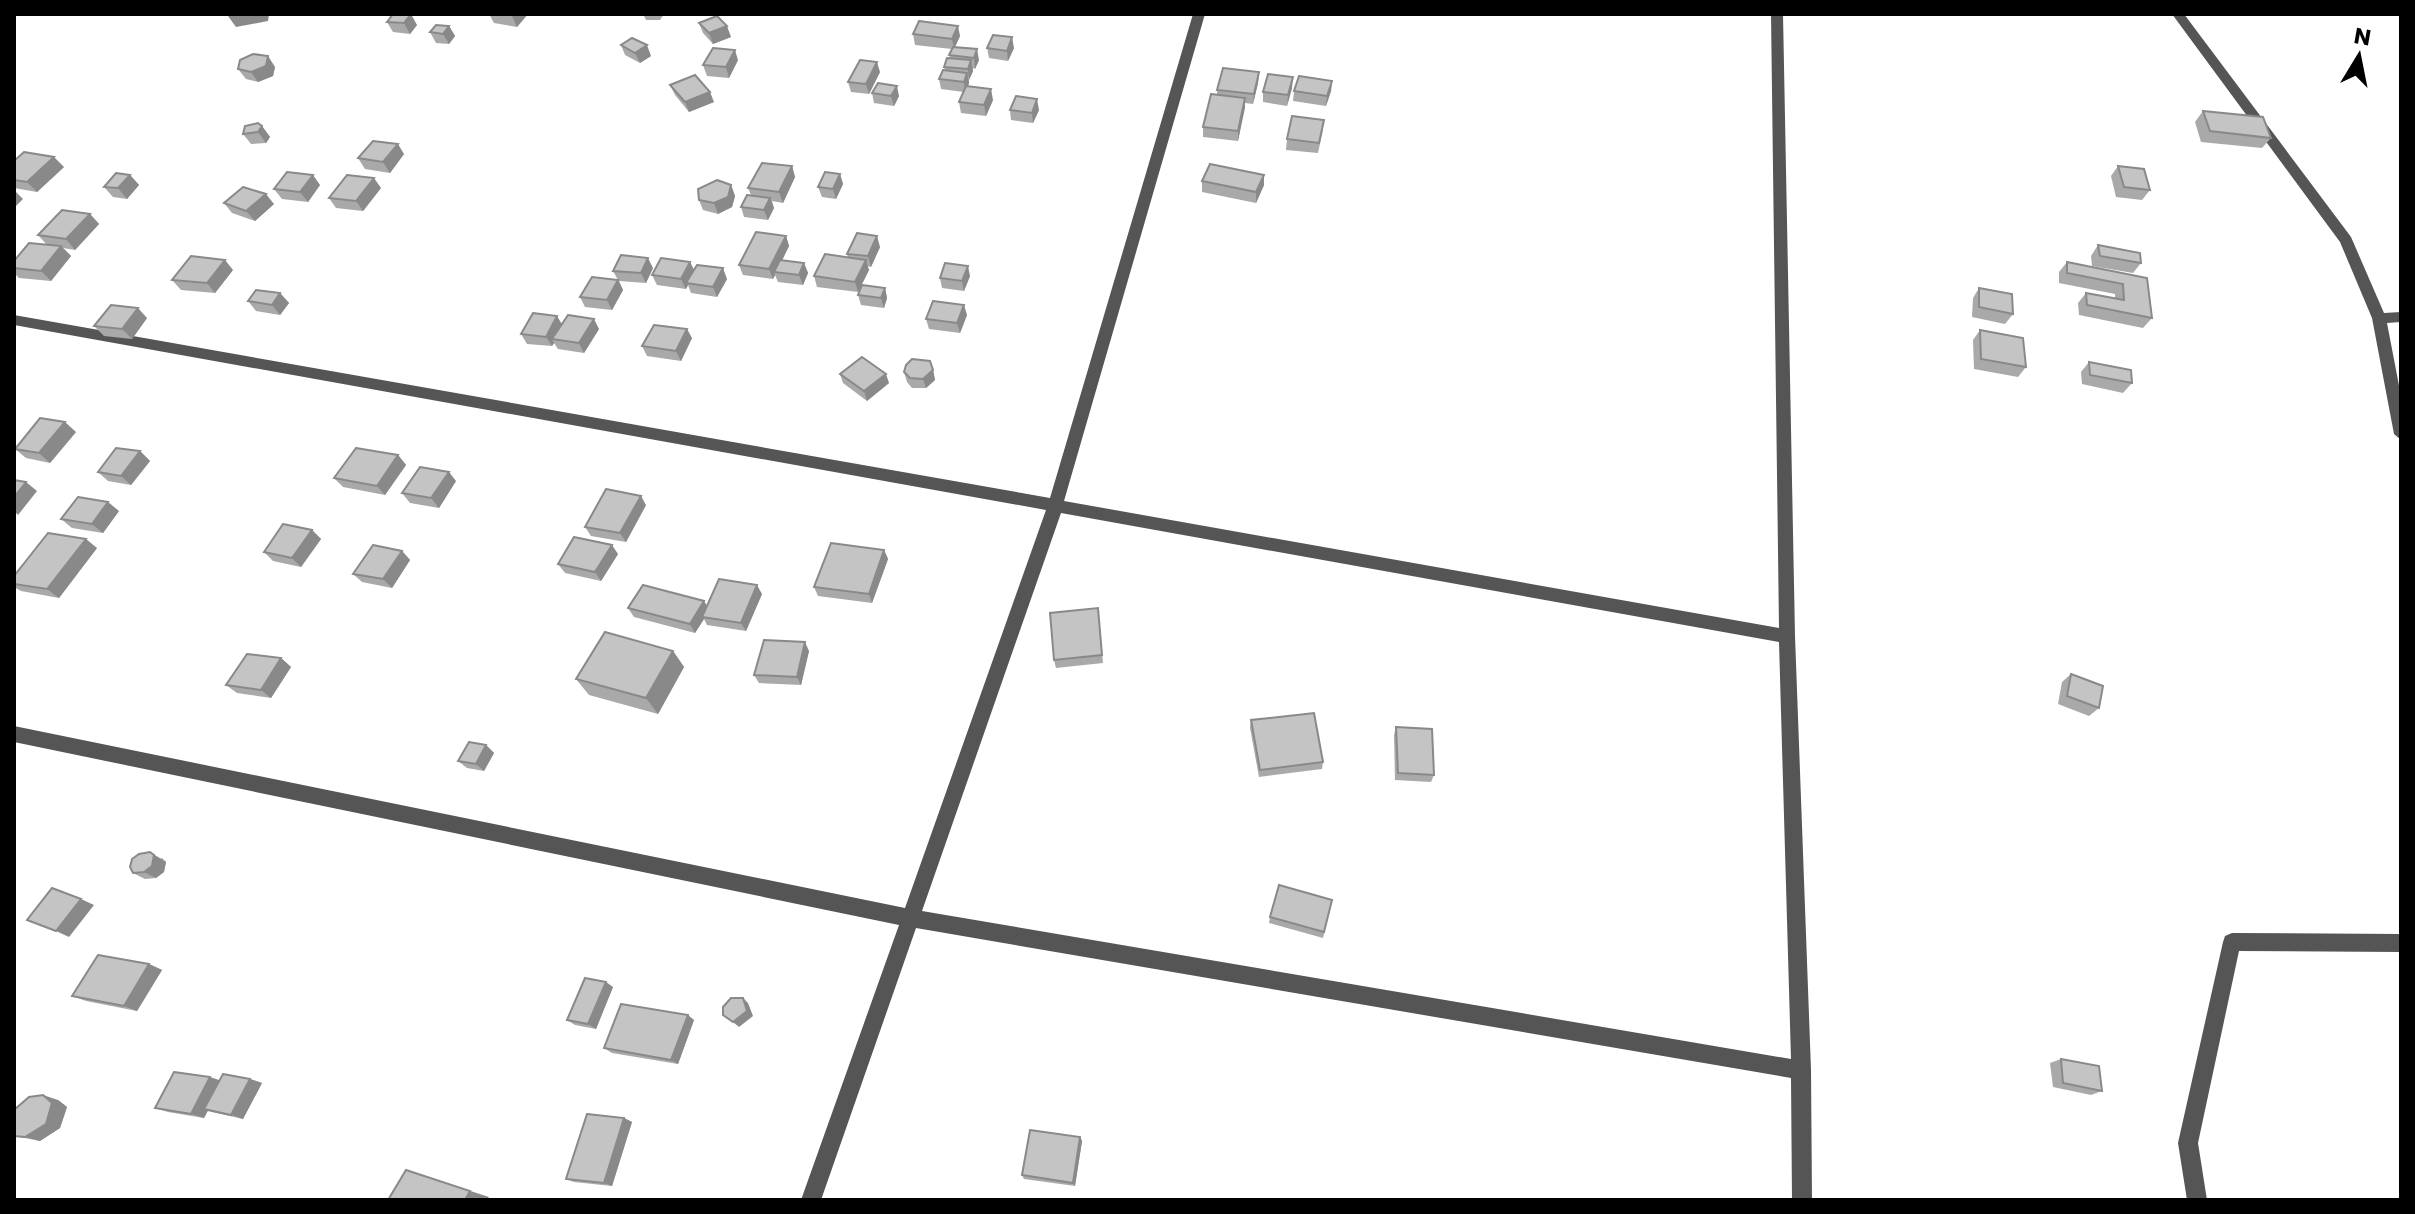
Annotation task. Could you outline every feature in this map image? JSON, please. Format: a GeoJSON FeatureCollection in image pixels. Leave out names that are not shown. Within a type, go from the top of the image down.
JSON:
{"type":"FeatureCollection","features":[{"type":"Feature","properties":{"kind":"street"},"geometry":{"type":"LineString","coordinates":[[811,1200],[1056,504],[1199,14]]}},
{"type":"Feature","properties":{"kind":"street"},"geometry":{"type":"LineString","coordinates":[[1777,14],[1787,636],[1801,1070],[1802,1200]]}},
{"type":"Feature","properties":{"kind":"street"},"geometry":{"type":"LineString","coordinates":[[2178,14],[2346,240],[2379,318],[2401,434]]}},
{"type":"Feature","properties":{"kind":"street"},"geometry":{"type":"LineString","coordinates":[[2379,318],[2401,317]]}},
{"type":"Feature","properties":{"kind":"street"},"geometry":{"type":"LineString","coordinates":[[14,320],[1787,636]]}},
{"type":"Feature","properties":{"kind":"street"},"geometry":{"type":"LineString","coordinates":[[14,734],[910,918],[1801,1070]]}},
{"type":"Feature","properties":{"kind":"street"},"geometry":{"type":"LineString","coordinates":[[2197,1200],[2188,1143],[2232,942],[2401,943]]}},
{"type":"Feature","properties":{"kind":"building"},"geometry":{"type":"Polygon","coordinates":[[[393,14],[411,14],[404,23],[387,22],[393,14]]]}},
{"type":"Feature","properties":{"kind":"building"},"geometry":{"type":"Polygon","coordinates":[[[717,16],[727,26],[709,33],[699,23],[717,16]]]}},
{"type":"Feature","properties":{"kind":"building"},"geometry":{"type":"Polygon","coordinates":[[[919,21],[958,26],[952,39],[913,34],[919,21]]]}},
{"type":"Feature","properties":{"kind":"building"},"geometry":{"type":"Polygon","coordinates":[[[436,25],[449,26],[443,34],[430,32],[436,25]]]}},
{"type":"Feature","properties":{"kind":"building"},"geometry":{"type":"Polygon","coordinates":[[[993,35],[1012,37],[1007,51],[987,48],[993,35]]]}},
{"type":"Feature","properties":{"kind":"building"},"geometry":{"type":"Polygon","coordinates":[[[632,38],[647,45],[635,53],[621,45],[632,38]]]}},
{"type":"Feature","properties":{"kind":"building"},"geometry":{"type":"Polygon","coordinates":[[[953,47],[977,49],[974,58],[949,55],[953,47]]]}},
{"type":"Feature","properties":{"kind":"building"},"geometry":{"type":"Polygon","coordinates":[[[713,48],[735,50],[726,67],[703,65],[713,48]]]}},
{"type":"Feature","properties":{"kind":"building"},"geometry":{"type":"Polygon","coordinates":[[[253,54],[268,56],[266,66],[251,72],[238,69],[240,60],[253,54]]]}},
{"type":"Feature","properties":{"kind":"building"},"geometry":{"type":"Polygon","coordinates":[[[947,58],[971,60],[968,69],[944,67],[947,58]]]}},
{"type":"Feature","properties":{"kind":"building"},"geometry":{"type":"Polygon","coordinates":[[[860,60],[877,62],[866,84],[848,82],[860,60]]]}},
{"type":"Feature","properties":{"kind":"building"},"geometry":{"type":"Polygon","coordinates":[[[1223,68],[1259,72],[1254,94],[1217,90],[1223,68]]]}},
{"type":"Feature","properties":{"kind":"building"},"geometry":{"type":"Polygon","coordinates":[[[943,70],[967,73],[964,82],[939,79],[943,70]]]}},
{"type":"Feature","properties":{"kind":"building"},"geometry":{"type":"Polygon","coordinates":[[[1268,74],[1293,77],[1288,95],[1263,92],[1268,74]]]}},
{"type":"Feature","properties":{"kind":"building"},"geometry":{"type":"Polygon","coordinates":[[[695,75],[710,92],[685,102],[670,85],[695,75]]]}},
{"type":"Feature","properties":{"kind":"building"},"geometry":{"type":"Polygon","coordinates":[[[1299,76],[1332,81],[1327,96],[1294,91],[1299,76]]]}},
{"type":"Feature","properties":{"kind":"building"},"geometry":{"type":"Polygon","coordinates":[[[878,83],[897,86],[891,96],[872,93],[878,83]]]}},
{"type":"Feature","properties":{"kind":"building"},"geometry":{"type":"Polygon","coordinates":[[[966,86],[991,89],[984,105],[959,102],[966,86]]]}},
{"type":"Feature","properties":{"kind":"building"},"geometry":{"type":"Polygon","coordinates":[[[1211,94],[1245,98],[1238,131],[1203,127],[1211,94]]]}},
{"type":"Feature","properties":{"kind":"building"},"geometry":{"type":"Polygon","coordinates":[[[1016,96],[1037,99],[1032,113],[1010,110],[1016,96]]]}},
{"type":"Feature","properties":{"kind":"building"},"geometry":{"type":"Polygon","coordinates":[[[2203,111],[2263,117],[2271,138],[2210,131],[2203,111]]]}},
{"type":"Feature","properties":{"kind":"building"},"geometry":{"type":"Polygon","coordinates":[[[1292,116],[1324,120],[1319,143],[1287,139],[1292,116]]]}},
{"type":"Feature","properties":{"kind":"building"},"geometry":{"type":"Polygon","coordinates":[[[258,123],[262,126],[258,132],[243,134],[245,126],[258,123]]]}},
{"type":"Feature","properties":{"kind":"building"},"geometry":{"type":"Polygon","coordinates":[[[373,141],[398,144],[383,162],[358,158],[373,141]]]}},
{"type":"Feature","properties":{"kind":"building"},"geometry":{"type":"Polygon","coordinates":[[[24,152],[54,157],[27,182],[14,180],[14,161],[24,152]]]}},
{"type":"Feature","properties":{"kind":"building"},"geometry":{"type":"Polygon","coordinates":[[[762,163],[792,166],[779,192],[748,188],[762,163]]]}},
{"type":"Feature","properties":{"kind":"building"},"geometry":{"type":"Polygon","coordinates":[[[1210,164],[1264,175],[1256,192],[1202,181],[1210,164]]]}},
{"type":"Feature","properties":{"kind":"building"},"geometry":{"type":"Polygon","coordinates":[[[2118,166],[2144,169],[2150,190],[2124,187],[2118,166]]]}},
{"type":"Feature","properties":{"kind":"building"},"geometry":{"type":"Polygon","coordinates":[[[287,172],[313,175],[300,192],[274,189],[287,172]]]}},
{"type":"Feature","properties":{"kind":"building"},"geometry":{"type":"Polygon","coordinates":[[[825,172],[840,174],[833,189],[818,187],[825,172]]]}},
{"type":"Feature","properties":{"kind":"building"},"geometry":{"type":"Polygon","coordinates":[[[116,173],[130,175],[118,188],[104,187],[116,173]]]}},
{"type":"Feature","properties":{"kind":"building"},"geometry":{"type":"Polygon","coordinates":[[[347,175],[374,178],[356,201],[329,198],[347,175]]]}},
{"type":"Feature","properties":{"kind":"building"},"geometry":{"type":"Polygon","coordinates":[[[717,180],[731,185],[728,197],[714,203],[699,200],[698,189],[717,180]]]}},
{"type":"Feature","properties":{"kind":"building"},"geometry":{"type":"Polygon","coordinates":[[[243,187],[266,194],[246,211],[224,203],[243,187]]]}},
{"type":"Feature","properties":{"kind":"building"},"geometry":{"type":"Polygon","coordinates":[[[747,195],[770,198],[764,210],[741,207],[747,195]]]}},
{"type":"Feature","properties":{"kind":"building"},"geometry":{"type":"Polygon","coordinates":[[[62,210],[90,214],[66,239],[38,235],[62,210]]]}},
{"type":"Feature","properties":{"kind":"building"},"geometry":{"type":"Polygon","coordinates":[[[756,232],[786,236],[769,269],[739,265],[756,232]]]}},
{"type":"Feature","properties":{"kind":"building"},"geometry":{"type":"Polygon","coordinates":[[[857,233],[877,236],[868,256],[847,254],[857,233]]]}},
{"type":"Feature","properties":{"kind":"building"},"geometry":{"type":"Polygon","coordinates":[[[29,243],[61,246],[41,271],[14,268],[14,261],[29,243]]]}},
{"type":"Feature","properties":{"kind":"building"},"geometry":{"type":"Polygon","coordinates":[[[2098,245],[2140,253],[2141,263],[2100,256],[2098,245]]]}},
{"type":"Feature","properties":{"kind":"building"},"geometry":{"type":"Polygon","coordinates":[[[825,254],[866,260],[855,282],[814,276],[825,254]]]}},
{"type":"Feature","properties":{"kind":"building"},"geometry":{"type":"Polygon","coordinates":[[[621,255],[648,258],[641,273],[613,271],[621,255]]]}},
{"type":"Feature","properties":{"kind":"building"},"geometry":{"type":"Polygon","coordinates":[[[191,256],[225,260],[207,283],[172,280],[191,256]]]}},
{"type":"Feature","properties":{"kind":"building"},"geometry":{"type":"Polygon","coordinates":[[[661,258],[690,262],[681,279],[652,275],[661,258]]]}},
{"type":"Feature","properties":{"kind":"building"},"geometry":{"type":"Polygon","coordinates":[[[780,260],[804,263],[799,275],[774,272],[780,260]]]}},
{"type":"Feature","properties":{"kind":"building"},"geometry":{"type":"Polygon","coordinates":[[[2067,262],[2147,278],[2152,318],[2087,305],[2086,293],[2124,300],[2123,284],[2067,273],[2067,262]]]}},
{"type":"Feature","properties":{"kind":"building"},"geometry":{"type":"Polygon","coordinates":[[[945,263],[968,266],[962,281],[940,278],[945,263]]]}},
{"type":"Feature","properties":{"kind":"building"},"geometry":{"type":"Polygon","coordinates":[[[697,265],[723,268],[713,287],[686,283],[697,265]]]}},
{"type":"Feature","properties":{"kind":"building"},"geometry":{"type":"Polygon","coordinates":[[[592,277],[618,280],[607,300],[580,297],[592,277]]]}},
{"type":"Feature","properties":{"kind":"building"},"geometry":{"type":"Polygon","coordinates":[[[862,285],[885,288],[881,298],[858,295],[862,285]]]}},
{"type":"Feature","properties":{"kind":"building"},"geometry":{"type":"Polygon","coordinates":[[[1979,288],[2012,294],[2013,314],[1979,307],[1979,288]]]}},
{"type":"Feature","properties":{"kind":"building"},"geometry":{"type":"Polygon","coordinates":[[[256,290],[280,293],[272,305],[248,301],[256,290]]]}},
{"type":"Feature","properties":{"kind":"building"},"geometry":{"type":"Polygon","coordinates":[[[933,301],[964,305],[957,323],[926,319],[933,301]]]}},
{"type":"Feature","properties":{"kind":"building"},"geometry":{"type":"Polygon","coordinates":[[[111,305],[138,308],[122,329],[94,326],[111,305]]]}},
{"type":"Feature","properties":{"kind":"building"},"geometry":{"type":"Polygon","coordinates":[[[533,313],[557,316],[546,337],[521,334],[533,313]]]}},
{"type":"Feature","properties":{"kind":"building"},"geometry":{"type":"Polygon","coordinates":[[[568,315],[594,319],[579,343],[552,339],[568,315]]]}},
{"type":"Feature","properties":{"kind":"building"},"geometry":{"type":"Polygon","coordinates":[[[654,325],[687,329],[676,351],[642,346],[654,325]]]}},
{"type":"Feature","properties":{"kind":"building"},"geometry":{"type":"Polygon","coordinates":[[[1980,330],[2023,338],[2026,367],[1981,359],[1980,330]]]}},
{"type":"Feature","properties":{"kind":"building"},"geometry":{"type":"Polygon","coordinates":[[[862,357],[886,374],[864,391],[840,374],[862,357]]]}},
{"type":"Feature","properties":{"kind":"building"},"geometry":{"type":"Polygon","coordinates":[[[912,359],[930,361],[933,370],[923,379],[910,378],[904,372],[912,359]]]}},
{"type":"Feature","properties":{"kind":"building"},"geometry":{"type":"Polygon","coordinates":[[[2089,362],[2131,370],[2132,383],[2090,375],[2089,362]]]}},
{"type":"Feature","properties":{"kind":"building"},"geometry":{"type":"Polygon","coordinates":[[[40,418],[65,422],[39,453],[15,449],[40,418]]]}},
{"type":"Feature","properties":{"kind":"building"},"geometry":{"type":"Polygon","coordinates":[[[116,448],[140,451],[121,476],[98,472],[116,448]]]}},
{"type":"Feature","properties":{"kind":"building"},"geometry":{"type":"Polygon","coordinates":[[[356,448],[398,455],[377,486],[334,478],[356,448]]]}},
{"type":"Feature","properties":{"kind":"building"},"geometry":{"type":"Polygon","coordinates":[[[420,467],[449,472],[431,498],[402,493],[420,467]]]}},
{"type":"Feature","properties":{"kind":"building"},"geometry":{"type":"Polygon","coordinates":[[[14,480],[26,482],[14,497],[14,480]]]}},
{"type":"Feature","properties":{"kind":"building"},"geometry":{"type":"Polygon","coordinates":[[[606,489],[641,496],[620,533],[585,527],[606,489]]]}},
{"type":"Feature","properties":{"kind":"building"},"geometry":{"type":"Polygon","coordinates":[[[78,497],[108,502],[92,524],[61,519],[78,497]]]}},
{"type":"Feature","properties":{"kind":"building"},"geometry":{"type":"Polygon","coordinates":[[[283,524],[312,530],[292,558],[264,552],[283,524]]]}},
{"type":"Feature","properties":{"kind":"building"},"geometry":{"type":"Polygon","coordinates":[[[48,533],[86,539],[47,589],[14,584],[14,576],[48,533]]]}},
{"type":"Feature","properties":{"kind":"building"},"geometry":{"type":"Polygon","coordinates":[[[574,537],[612,545],[595,572],[558,564],[574,537]]]}},
{"type":"Feature","properties":{"kind":"building"},"geometry":{"type":"Polygon","coordinates":[[[831,543],[884,550],[869,594],[814,587],[831,543]]]}},
{"type":"Feature","properties":{"kind":"building"},"geometry":{"type":"Polygon","coordinates":[[[373,545],[402,551],[383,579],[353,574],[373,545]]]}},
{"type":"Feature","properties":{"kind":"building"},"geometry":{"type":"Polygon","coordinates":[[[719,579],[757,585],[741,623],[702,617],[719,579]]]}},
{"type":"Feature","properties":{"kind":"building"},"geometry":{"type":"Polygon","coordinates":[[[643,585],[704,601],[690,624],[628,608],[643,585]]]}},
{"type":"Feature","properties":{"kind":"building"},"geometry":{"type":"Polygon","coordinates":[[[1098,608],[1102,655],[1054,660],[1050,613],[1098,608]]]}},
{"type":"Feature","properties":{"kind":"building"},"geometry":{"type":"Polygon","coordinates":[[[605,632],[673,651],[646,698],[576,679],[605,632]]]}},
{"type":"Feature","properties":{"kind":"building"},"geometry":{"type":"Polygon","coordinates":[[[764,640],[805,642],[797,677],[754,675],[764,640]]]}},
{"type":"Feature","properties":{"kind":"building"},"geometry":{"type":"Polygon","coordinates":[[[247,654],[281,658],[261,690],[226,685],[247,654]]]}},
{"type":"Feature","properties":{"kind":"building"},"geometry":{"type":"Polygon","coordinates":[[[2071,674],[2103,686],[2099,708],[2067,696],[2071,674]]]}},
{"type":"Feature","properties":{"kind":"building"},"geometry":{"type":"Polygon","coordinates":[[[1314,713],[1323,762],[1260,770],[1251,720],[1314,713]]]}},
{"type":"Feature","properties":{"kind":"building"},"geometry":{"type":"Polygon","coordinates":[[[1396,727],[1432,729],[1434,775],[1398,773],[1396,727]]]}},
{"type":"Feature","properties":{"kind":"building"},"geometry":{"type":"Polygon","coordinates":[[[469,742],[486,745],[476,764],[458,761],[469,742]]]}},
{"type":"Feature","properties":{"kind":"building"},"geometry":{"type":"Polygon","coordinates":[[[150,852],[154,855],[152,866],[144,872],[133,873],[130,867],[132,859],[150,852]]]}},
{"type":"Feature","properties":{"kind":"building"},"geometry":{"type":"Polygon","coordinates":[[[1279,885],[1332,900],[1324,932],[1270,917],[1279,885]]]}},
{"type":"Feature","properties":{"kind":"building"},"geometry":{"type":"Polygon","coordinates":[[[52,888],[81,899],[56,931],[27,920],[52,888]]]}},
{"type":"Feature","properties":{"kind":"building"},"geometry":{"type":"Polygon","coordinates":[[[98,955],[149,964],[124,1006],[72,996],[98,955]]]}},
{"type":"Feature","properties":{"kind":"building"},"geometry":{"type":"Polygon","coordinates":[[[585,978],[606,982],[588,1024],[567,1020],[585,978]]]}},
{"type":"Feature","properties":{"kind":"building"},"geometry":{"type":"Polygon","coordinates":[[[731,998],[743,998],[747,1011],[733,1022],[723,1015],[723,1007],[731,998]]]}},
{"type":"Feature","properties":{"kind":"building"},"geometry":{"type":"Polygon","coordinates":[[[621,1004],[688,1015],[671,1060],[604,1048],[621,1004]]]}},
{"type":"Feature","properties":{"kind":"building"},"geometry":{"type":"Polygon","coordinates":[[[2061,1059],[2099,1066],[2102,1091],[2063,1083],[2061,1059]]]}},
{"type":"Feature","properties":{"kind":"building"},"geometry":{"type":"Polygon","coordinates":[[[174,1072],[210,1077],[191,1114],[155,1108],[174,1072]]]}},
{"type":"Feature","properties":{"kind":"building"},"geometry":{"type":"Polygon","coordinates":[[[223,1074],[250,1079],[231,1115],[204,1109],[223,1074]]]}},
{"type":"Feature","properties":{"kind":"building"},"geometry":{"type":"Polygon","coordinates":[[[43,1095],[52,1103],[46,1124],[25,1137],[14,1136],[14,1110],[29,1097],[43,1095]]]}},
{"type":"Feature","properties":{"kind":"building"},"geometry":{"type":"Polygon","coordinates":[[[587,1114],[624,1118],[604,1183],[566,1179],[587,1114]]]}},
{"type":"Feature","properties":{"kind":"building"},"geometry":{"type":"Polygon","coordinates":[[[1030,1130],[1080,1137],[1073,1183],[1022,1175],[1030,1130]]]}},
{"type":"Feature","properties":{"kind":"building"},"geometry":{"type":"Polygon","coordinates":[[[406,1170],[470,1191],[465,1200],[388,1200],[406,1170]]]}}]}
